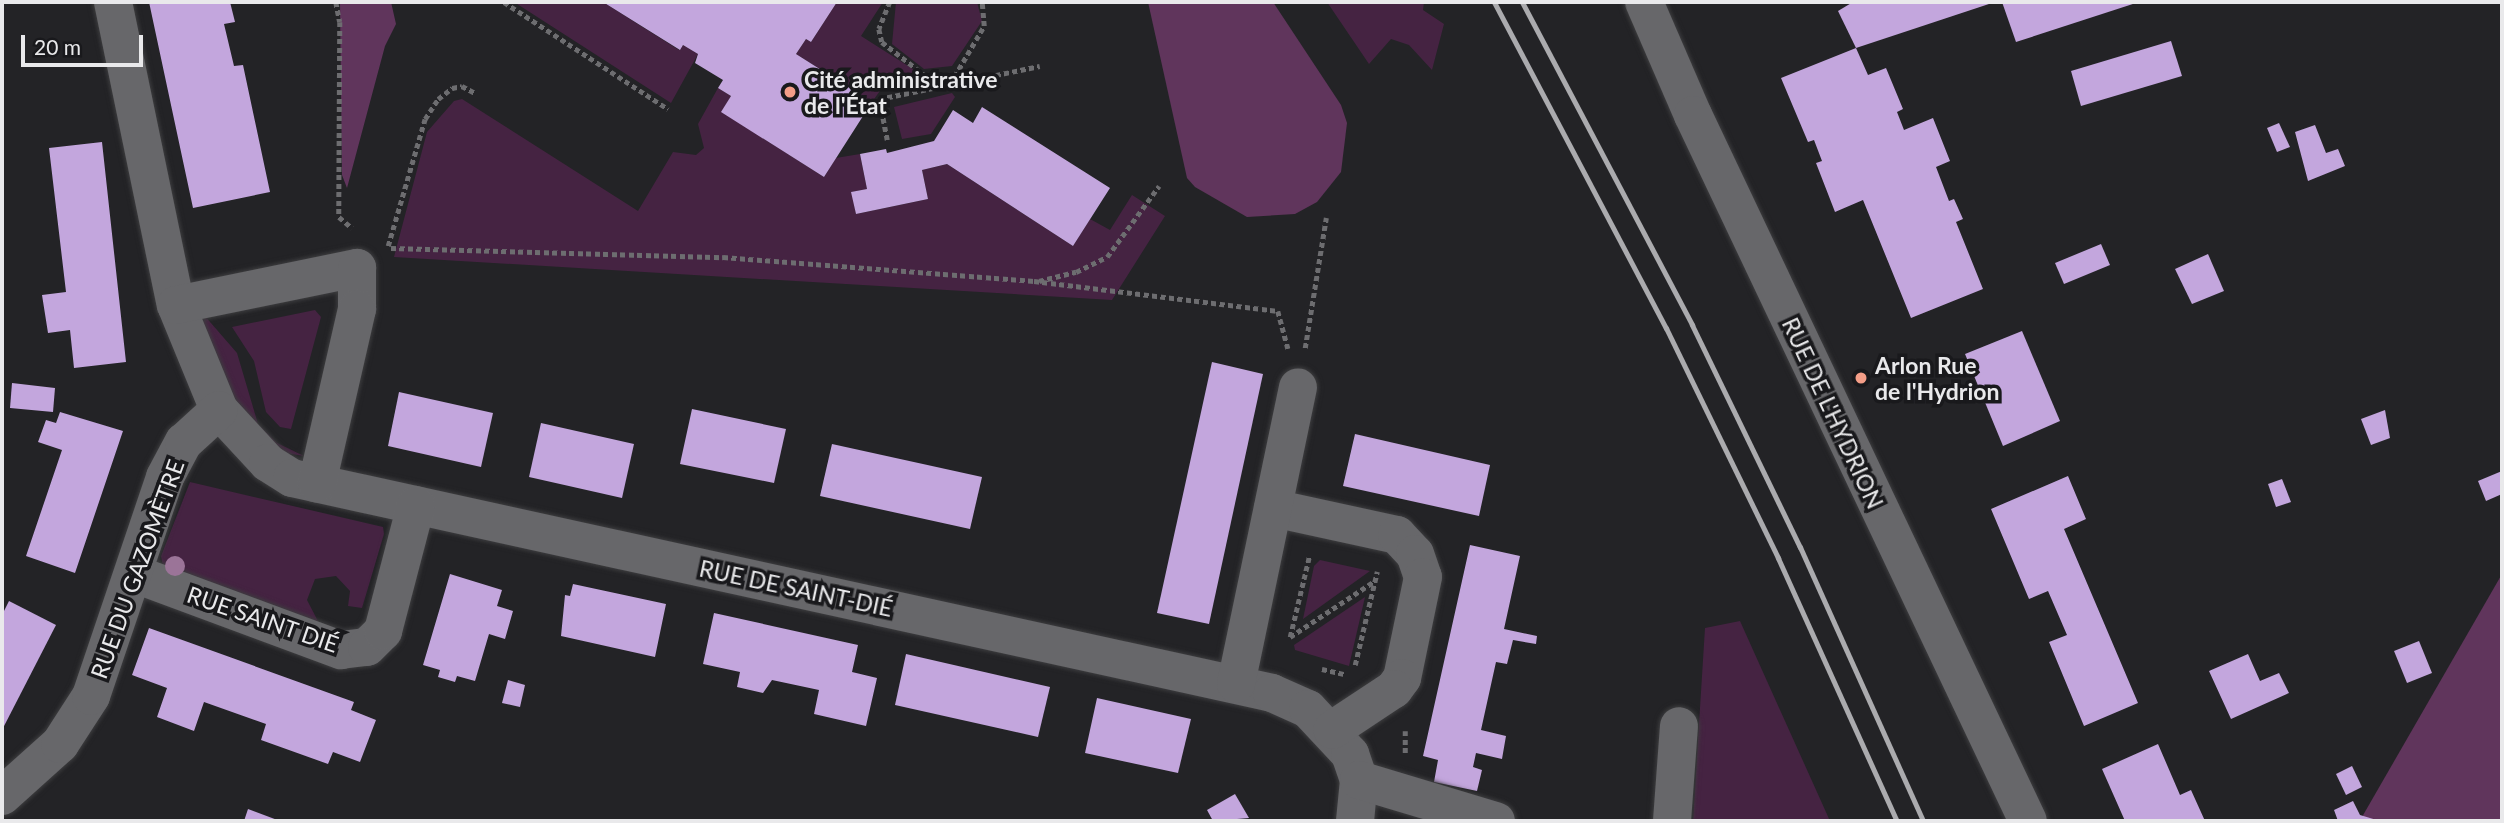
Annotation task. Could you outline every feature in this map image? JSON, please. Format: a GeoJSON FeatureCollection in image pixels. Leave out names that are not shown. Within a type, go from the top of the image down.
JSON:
{"type":"FeatureCollection","features":[{"type":"Feature","properties":{"kind":"street"},"geometry":{"type":"LineString","coordinates":[[113,2],[176,304],[219,410]]}},
{"type":"Feature","properties":{"kind":"street","name":"RUE DE L'HYDRION"},"geometry":{"type":"LineString","coordinates":[[1644,2],[1705,140],[2028,821]]}},
{"type":"Feature","properties":{"kind":"street"},"geometry":{"type":"LineString","coordinates":[[176,304],[357,268],[357,309],[317,483]]}},
{"type":"Feature","properties":{"kind":"street"},"geometry":{"type":"LineString","coordinates":[[1236,684],[1298,387]]}},
{"type":"Feature","properties":{"kind":"street","name":"RUE DE SAINT-DIÉ"},"geometry":{"type":"LineString","coordinates":[[219,410],[268,463],[292,478],[1236,684],[1308,709],[1332,730],[1350,754],[1359,780],[1355,821]]}},
{"type":"Feature","properties":{"kind":"street","name":"RUE DU GAZOMÈTRE"},"geometry":{"type":"LineString","coordinates":[[2,796],[60,744],[91,696],[135,574],[165,477],[184,442],[219,410]]}},
{"type":"Feature","properties":{"kind":"street","name":"RUE SAINT DIÉ"},"geometry":{"type":"LineString","coordinates":[[135,574],[341,650],[367,647],[383,631],[416,505]]}},
{"type":"Feature","properties":{"kind":"street"},"geometry":{"type":"LineString","coordinates":[[1273,508],[1396,535],[1415,554],[1423,591],[1402,678],[1394,689],[1332,730]]}},
{"type":"Feature","properties":{"kind":"street"},"geometry":{"type":"LineString","coordinates":[[1672,821],[1679,726]]}},
{"type":"Feature","properties":{"kind":"street"},"geometry":{"type":"LineString","coordinates":[[1359,780],[1496,821]]}},
{"type":"Feature","properties":{"kind":"path"},"geometry":{"type":"LineString","coordinates":[[336,2],[340,23],[339,217],[356,232]]}},
{"type":"Feature","properties":{"kind":"path"},"geometry":{"type":"LineString","coordinates":[[505,2],[668,109]]}},
{"type":"Feature","properties":{"kind":"path"},"geometry":{"type":"LineString","coordinates":[[890,2],[879,29],[882,42],[940,87]]}},
{"type":"Feature","properties":{"kind":"path"},"geometry":{"type":"LineString","coordinates":[[950,85],[984,26],[982,2]]}},
{"type":"Feature","properties":{"kind":"path"},"geometry":{"type":"LineString","coordinates":[[887,140],[879,99],[1040,66]]}},
{"type":"Feature","properties":{"kind":"path"},"geometry":{"type":"LineString","coordinates":[[385,260],[425,119],[438,99],[452,88],[462,86],[475,93]]}},
{"type":"Feature","properties":{"kind":"path"},"geometry":{"type":"LineString","coordinates":[[1034,281],[1076,272],[1107,257],[1158,186]]}},
{"type":"Feature","properties":{"kind":"path"},"geometry":{"type":"LineString","coordinates":[[1298,387],[1326,218]]}},
{"type":"Feature","properties":{"kind":"path"},"geometry":{"type":"LineString","coordinates":[[377,243],[388,247],[723,257],[1034,281],[1278,311],[1298,387]]}},
{"type":"Feature","properties":{"kind":"path"},"geometry":{"type":"LineString","coordinates":[[1288,649],[1310,554],[1324,557]]}},
{"type":"Feature","properties":{"kind":"path"},"geometry":{"type":"LineString","coordinates":[[1281,643],[1415,554]]}},
{"type":"Feature","properties":{"kind":"path"},"geometry":{"type":"LineString","coordinates":[[1312,667],[1352,676],[1377,569],[1364,566]]}},
{"type":"Feature","properties":{"kind":"shaded area"},"geometry":{"type":"Polygon","coordinates":[[[340,2],[391,2],[396,24],[385,46],[347,188],[342,175],[340,2]]]}},
{"type":"Feature","properties":{"kind":"shaded area"},"geometry":{"type":"Polygon","coordinates":[[[514,2],[603,2],[679,50],[683,45],[698,54],[671,103],[514,2]]]}},
{"type":"Feature","properties":{"kind":"shaded area"},"geometry":{"type":"Polygon","coordinates":[[[837,2],[883,2],[861,36],[916,71],[912,80],[882,88],[872,102],[796,54],[806,39],[811,42],[837,2]]]}},
{"type":"Feature","properties":{"kind":"shaded area"},"geometry":{"type":"Polygon","coordinates":[[[896,2],[977,2],[982,21],[952,66],[924,69],[892,44],[896,2]]]}},
{"type":"Feature","properties":{"kind":"shaded area"},"geometry":{"type":"Polygon","coordinates":[[[1148,2],[1273,2],[1341,105],[1347,123],[1341,172],[1317,202],[1295,214],[1247,217],[1195,187],[1187,178],[1148,2]]]}},
{"type":"Feature","properties":{"kind":"shaded area"},"geometry":{"type":"Polygon","coordinates":[[[1327,2],[1424,2],[1423,10],[1444,24],[1432,70],[1409,45],[1391,39],[1369,64],[1327,2]]]}},
{"type":"Feature","properties":{"kind":"shaded area"},"geometry":{"type":"Polygon","coordinates":[[[718,88],[731,96],[722,112],[824,177],[836,158],[860,154],[867,189],[852,192],[856,214],[928,199],[922,170],[947,164],[1073,246],[1090,219],[1110,230],[1132,195],[1165,216],[1112,300],[394,257],[427,132],[454,101],[462,99],[638,211],[673,152],[696,155],[704,148],[698,124],[718,88]]]}},
{"type":"Feature","properties":{"kind":"shaded area"},"geometry":{"type":"Polygon","coordinates":[[[952,93],[955,97],[931,134],[902,139],[894,107],[952,93]]]}},
{"type":"Feature","properties":{"kind":"shaded area"},"geometry":{"type":"Polygon","coordinates":[[[315,310],[321,317],[291,429],[280,427],[266,412],[254,361],[232,327],[315,310]]]}},
{"type":"Feature","properties":{"kind":"shaded area"},"geometry":{"type":"Polygon","coordinates":[[[204,315],[237,353],[258,424],[277,443],[304,456],[279,452],[240,412],[199,324],[204,315]]]}},
{"type":"Feature","properties":{"kind":"shaded area"},"geometry":{"type":"Polygon","coordinates":[[[190,482],[383,527],[384,534],[362,608],[348,606],[350,591],[336,576],[315,579],[307,600],[321,627],[163,567],[161,556],[190,482]]]}},
{"type":"Feature","properties":{"kind":"shaded area"},"geometry":{"type":"Polygon","coordinates":[[[1320,560],[1370,571],[1303,619],[1314,566],[1320,560]]]}},
{"type":"Feature","properties":{"kind":"shaded area"},"geometry":{"type":"Polygon","coordinates":[[[2502,574],[2502,821],[2372,821],[2362,817],[2502,574]]]}},
{"type":"Feature","properties":{"kind":"shaded area"},"geometry":{"type":"Polygon","coordinates":[[[1365,597],[1349,666],[1295,650],[1294,645],[1365,597]]]}},
{"type":"Feature","properties":{"kind":"shaded area"},"geometry":{"type":"Polygon","coordinates":[[[1740,621],[1830,821],[1693,821],[1705,628],[1740,621]]]}},
{"type":"Feature","properties":{"kind":"building"},"geometry":{"type":"Polygon","coordinates":[[[149,2],[230,2],[235,22],[224,24],[234,66],[243,65],[270,192],[193,208],[149,2]]]}},
{"type":"Feature","properties":{"kind":"building","name":"Cité administrative de l'État"},"geometry":{"type":"Polygon","coordinates":[[[603,2],[837,2],[811,42],[806,39],[796,54],[872,102],[824,177],[721,112],[731,96],[718,88],[723,80],[695,63],[698,54],[683,45],[680,50],[603,2]]]}},
{"type":"Feature","properties":{"kind":"building"},"geometry":{"type":"Polygon","coordinates":[[[1853,2],[1995,2],[1856,48],[1838,11],[1853,2]]]}},
{"type":"Feature","properties":{"kind":"building"},"geometry":{"type":"Polygon","coordinates":[[[2002,2],[2139,2],[2016,42],[2002,2]]]}},
{"type":"Feature","properties":{"kind":"building"},"geometry":{"type":"Polygon","coordinates":[[[2171,41],[2182,76],[2081,106],[2071,71],[2171,41]]]}},
{"type":"Feature","properties":{"kind":"building"},"geometry":{"type":"Polygon","coordinates":[[[1856,48],[1868,75],[1886,68],[1903,109],[1897,112],[1904,130],[1933,118],[1950,161],[1936,167],[1949,201],[1954,199],[1963,219],[1956,222],[1983,289],[1911,318],[1863,200],[1835,212],[1816,163],[1822,161],[1814,140],[1808,142],[1781,78],[1856,48]]]}},
{"type":"Feature","properties":{"kind":"building"},"geometry":{"type":"Polygon","coordinates":[[[982,107],[1110,188],[1073,246],[947,164],[922,170],[928,199],[856,214],[851,192],[867,189],[860,154],[886,149],[887,153],[934,141],[953,110],[973,123],[982,107]]]}},
{"type":"Feature","properties":{"kind":"building"},"geometry":{"type":"Polygon","coordinates":[[[2279,123],[2290,147],[2277,152],[2267,128],[2279,123]]]}},
{"type":"Feature","properties":{"kind":"building"},"geometry":{"type":"Polygon","coordinates":[[[2315,125],[2326,153],[2338,149],[2345,166],[2308,181],[2295,132],[2315,125]]]}},
{"type":"Feature","properties":{"kind":"building"},"geometry":{"type":"Polygon","coordinates":[[[102,142],[126,362],[74,368],[70,330],[48,333],[42,295],[66,292],[49,148],[102,142]]]}},
{"type":"Feature","properties":{"kind":"building"},"geometry":{"type":"Polygon","coordinates":[[[2101,244],[2110,265],[2064,284],[2055,263],[2101,244]]]}},
{"type":"Feature","properties":{"kind":"building"},"geometry":{"type":"Polygon","coordinates":[[[2208,254],[2224,291],[2192,304],[2175,269],[2208,254]]]}},
{"type":"Feature","properties":{"kind":"building"},"geometry":{"type":"Polygon","coordinates":[[[2022,331],[2060,421],[2003,446],[1965,354],[2022,331]]]}},
{"type":"Feature","properties":{"kind":"building"},"geometry":{"type":"Polygon","coordinates":[[[1212,362],[1263,374],[1209,624],[1157,613],[1212,362]]]}},
{"type":"Feature","properties":{"kind":"building"},"geometry":{"type":"Polygon","coordinates":[[[12,383],[55,388],[53,412],[10,408],[12,383]]]}},
{"type":"Feature","properties":{"kind":"building"},"geometry":{"type":"Polygon","coordinates":[[[399,392],[493,413],[481,467],[388,446],[399,392]]]}},
{"type":"Feature","properties":{"kind":"building"},"geometry":{"type":"Polygon","coordinates":[[[692,409],[786,429],[774,483],[680,464],[692,409]]]}},
{"type":"Feature","properties":{"kind":"building"},"geometry":{"type":"Polygon","coordinates":[[[2385,410],[2390,438],[2371,445],[2361,419],[2385,410]]]}},
{"type":"Feature","properties":{"kind":"building"},"geometry":{"type":"Polygon","coordinates":[[[60,412],[123,431],[75,573],[26,556],[62,450],[38,442],[46,420],[56,423],[60,412]]]}},
{"type":"Feature","properties":{"kind":"building"},"geometry":{"type":"Polygon","coordinates":[[[541,423],[634,444],[622,498],[529,477],[541,423]]]}},
{"type":"Feature","properties":{"kind":"building"},"geometry":{"type":"Polygon","coordinates":[[[1355,434],[1490,465],[1479,516],[1343,486],[1355,434]]]}},
{"type":"Feature","properties":{"kind":"building"},"geometry":{"type":"Polygon","coordinates":[[[832,444],[982,477],[970,529],[820,496],[832,444]]]}},
{"type":"Feature","properties":{"kind":"building"},"geometry":{"type":"Polygon","coordinates":[[[2502,471],[2502,494],[2486,501],[2478,481],[2502,471]]]}},
{"type":"Feature","properties":{"kind":"building"},"geometry":{"type":"Polygon","coordinates":[[[2068,476],[2086,519],[2064,529],[2138,703],[2084,726],[2049,642],[2067,635],[2048,591],[2029,599],[1991,509],[2068,476]]]}},
{"type":"Feature","properties":{"kind":"building"},"geometry":{"type":"Polygon","coordinates":[[[2282,479],[2291,502],[2276,507],[2268,484],[2282,479]]]}},
{"type":"Feature","properties":{"kind":"building"},"geometry":{"type":"Polygon","coordinates":[[[1470,545],[1520,556],[1504,629],[1537,636],[1536,644],[1513,640],[1507,664],[1496,662],[1481,730],[1506,736],[1502,759],[1476,753],[1473,767],[1482,770],[1477,791],[1434,782],[1438,760],[1423,756],[1470,545]]]}},
{"type":"Feature","properties":{"kind":"building"},"geometry":{"type":"Polygon","coordinates":[[[450,574],[502,590],[497,606],[513,611],[505,639],[489,634],[475,681],[457,676],[455,682],[438,677],[440,670],[423,665],[450,574]]]}},
{"type":"Feature","properties":{"kind":"building"},"geometry":{"type":"Polygon","coordinates":[[[573,584],[666,604],[655,657],[561,636],[565,595],[570,596],[573,584]]]}},
{"type":"Feature","properties":{"kind":"building"},"geometry":{"type":"Polygon","coordinates":[[[9,601],[56,625],[2,730],[2,615],[9,601]]]}},
{"type":"Feature","properties":{"kind":"building"},"geometry":{"type":"Polygon","coordinates":[[[714,613],[858,645],[852,672],[877,678],[866,726],[814,714],[819,690],[772,680],[763,693],[737,687],[740,672],[703,664],[714,613]]]}},
{"type":"Feature","properties":{"kind":"building"},"geometry":{"type":"Polygon","coordinates":[[[149,628],[354,702],[351,710],[376,720],[360,762],[333,752],[328,764],[261,740],[266,724],[204,702],[194,731],[157,717],[167,688],[132,675],[149,628]]]}},
{"type":"Feature","properties":{"kind":"building"},"geometry":{"type":"Polygon","coordinates":[[[2419,641],[2432,673],[2407,683],[2394,651],[2419,641]]]}},
{"type":"Feature","properties":{"kind":"building"},"geometry":{"type":"Polygon","coordinates":[[[906,654],[1050,687],[1038,737],[895,705],[906,654]]]}},
{"type":"Feature","properties":{"kind":"building"},"geometry":{"type":"Polygon","coordinates":[[[2248,654],[2260,681],[2279,673],[2289,693],[2231,719],[2209,671],[2248,654]]]}},
{"type":"Feature","properties":{"kind":"building"},"geometry":{"type":"Polygon","coordinates":[[[508,680],[525,685],[520,707],[502,703],[508,680]]]}},
{"type":"Feature","properties":{"kind":"building"},"geometry":{"type":"Polygon","coordinates":[[[1097,698],[1191,719],[1178,773],[1085,753],[1097,698]]]}},
{"type":"Feature","properties":{"kind":"building"},"geometry":{"type":"Polygon","coordinates":[[[2158,744],[2180,795],[2191,790],[2205,821],[2125,821],[2102,769],[2158,744]]]}},
{"type":"Feature","properties":{"kind":"building"},"geometry":{"type":"Polygon","coordinates":[[[2352,766],[2362,787],[2346,795],[2336,774],[2352,766]]]}},
{"type":"Feature","properties":{"kind":"building"},"geometry":{"type":"Polygon","coordinates":[[[1235,794],[1249,818],[1213,821],[1207,810],[1235,794]]]}},
{"type":"Feature","properties":{"kind":"building"},"geometry":{"type":"Polygon","coordinates":[[[2353,801],[2360,815],[2380,821],[2338,821],[2334,810],[2353,801]]]}},
{"type":"Feature","properties":{"kind":"building"},"geometry":{"type":"Polygon","coordinates":[[[248,809],[280,821],[244,821],[248,809]]]}},
{"type":"Feature","properties":{"kind":"railway"},"geometry":{"type":"LineString","coordinates":[[1494,2],[1666,328],[1778,558],[1897,821]]}},
{"type":"Feature","properties":{"kind":"railway"},"geometry":{"type":"LineString","coordinates":[[1522,2],[1692,325],[1800,547],[1923,821]]}},
{"type":"Feature","properties":{"kind":"place","name":"Cité administrative de l'État"},"geometry":{"type":"Point","coordinates":[790,92]}},
{"type":"Feature","properties":{"kind":"place","name":"Arlon Rue de l'Hydrion"},"geometry":{"type":"Point","coordinates":[1861,378]}}]}
